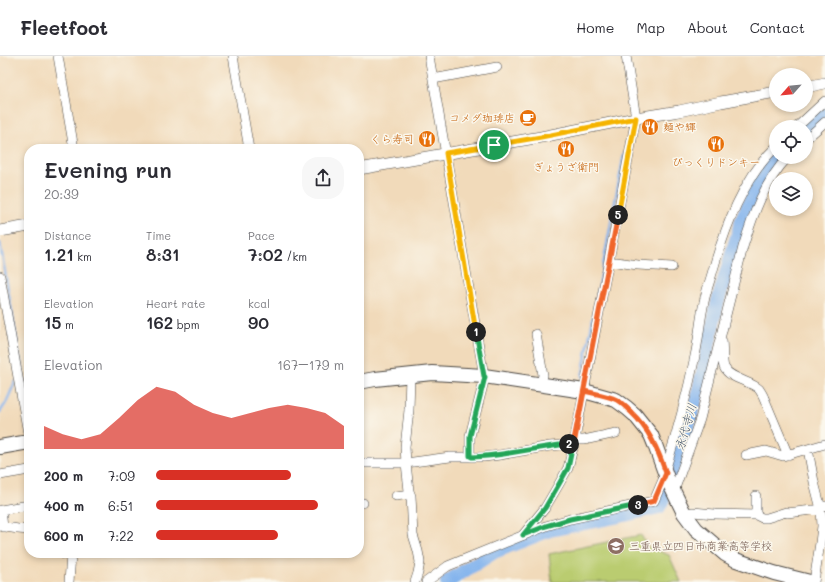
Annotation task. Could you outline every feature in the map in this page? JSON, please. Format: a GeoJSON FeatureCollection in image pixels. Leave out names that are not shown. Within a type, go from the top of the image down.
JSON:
{"type":"FeatureCollection","features":[{"type":"Feature","properties":{"kind":"main road"},"geometry":{"type":"LineString","coordinates":[[364,381],[432,373],[541,384],[584,391],[616,400],[635,415],[651,435],[684,513],[696,529],[725,554],[736,560],[768,571],[810,582]]}},
{"type":"Feature","properties":{"kind":"main road"},"geometry":{"type":"LineString","coordinates":[[0,447],[24,441]]}},
{"type":"Feature","properties":{"kind":"street"},"geometry":{"type":"LineString","coordinates":[[58,56],[73,144]]}},
{"type":"Feature","properties":{"kind":"street"},"geometry":{"type":"LineString","coordinates":[[232,56],[248,144]]}},
{"type":"Feature","properties":{"kind":"street"},"geometry":{"type":"LineString","coordinates":[[430,56],[484,379],[470,436],[470,456]]}},
{"type":"Feature","properties":{"kind":"street"},"geometry":{"type":"LineString","coordinates":[[523,535],[545,508],[568,468],[574,442],[636,118],[626,56]]}},
{"type":"Feature","properties":{"kind":"street"},"geometry":{"type":"LineString","coordinates":[[434,79],[497,67]]}},
{"type":"Feature","properties":{"kind":"street"},"geometry":{"type":"LineString","coordinates":[[813,86],[825,83]]}},
{"type":"Feature","properties":{"kind":"street"},"geometry":{"type":"LineString","coordinates":[[364,168],[541,137],[769,93]]}},
{"type":"Feature","properties":{"kind":"street"},"geometry":{"type":"LineString","coordinates":[[805,120],[825,101]]}},
{"type":"Feature","properties":{"kind":"street"},"geometry":{"type":"LineString","coordinates":[[813,133],[825,122]]}},
{"type":"Feature","properties":{"kind":"street"},"geometry":{"type":"LineString","coordinates":[[669,480],[695,355],[704,301],[717,255],[726,229],[745,188],[769,155]]}},
{"type":"Feature","properties":{"kind":"street"},"geometry":{"type":"LineString","coordinates":[[426,582],[448,566],[546,526],[570,519],[654,501],[669,480],[700,419],[743,247],[764,191],[774,174],[782,164]]}},
{"type":"Feature","properties":{"kind":"street"},"geometry":{"type":"LineString","coordinates":[[0,231],[24,227]]}},
{"type":"Feature","properties":{"kind":"street"},"geometry":{"type":"LineString","coordinates":[[609,262],[672,266]]}},
{"type":"Feature","properties":{"kind":"street"},"geometry":{"type":"LineString","coordinates":[[0,276],[24,412]]}},
{"type":"Feature","properties":{"kind":"street"},"geometry":{"type":"LineString","coordinates":[[536,334],[543,375],[541,384]]}},
{"type":"Feature","properties":{"kind":"street"},"geometry":{"type":"LineString","coordinates":[[721,334],[724,367],[734,376],[760,390],[788,455]]}},
{"type":"Feature","properties":{"kind":"street"},"geometry":{"type":"LineString","coordinates":[[410,375],[409,410],[405,441],[406,463],[411,496],[413,535],[420,562],[415,582]]}},
{"type":"Feature","properties":{"kind":"street"},"geometry":{"type":"LineString","coordinates":[[364,463],[406,463],[450,457],[500,455],[616,433]]}},
{"type":"Feature","properties":{"kind":"street"},"geometry":{"type":"LineString","coordinates":[[746,455],[766,451],[783,456],[825,444]]}},
{"type":"Feature","properties":{"kind":"street"},"geometry":{"type":"LineString","coordinates":[[808,449],[814,482],[823,507],[820,543],[814,582]]}},
{"type":"Feature","properties":{"kind":"street"},"geometry":{"type":"LineString","coordinates":[[0,475],[24,471]]}},
{"type":"Feature","properties":{"kind":"street"},"geometry":{"type":"LineString","coordinates":[[396,496],[410,494]]}},
{"type":"Feature","properties":{"kind":"street"},"geometry":{"type":"LineString","coordinates":[[756,496],[756,515]]}},
{"type":"Feature","properties":{"kind":"street"},"geometry":{"type":"LineString","coordinates":[[24,506],[1,510],[2,527],[24,530]]}},
{"type":"Feature","properties":{"kind":"street"},"geometry":{"type":"LineString","coordinates":[[684,513],[693,512],[756,515],[762,518],[767,518],[786,512],[823,507]]}},
{"type":"Feature","properties":{"kind":"street"},"geometry":{"type":"LineString","coordinates":[[69,582],[70,558]]}},
{"type":"Feature","properties":{"kind":"green space"},"geometry":{"type":"Polygon","coordinates":[[[641,535],[648,547],[669,555],[681,582],[552,582],[549,554],[641,535]]]}},
{"type":"Feature","properties":{"kind":"waterway","name":"永代寺川"},"geometry":{"type":"LineString","coordinates":[[813,123],[825,112]]}},
{"type":"Feature","properties":{"kind":"waterway"},"geometry":{"type":"LineString","coordinates":[[582,377],[624,154]]}},
{"type":"Feature","properties":{"kind":"waterway","name":"永代寺川"},"geometry":{"type":"LineString","coordinates":[[447,582],[494,552],[550,530],[659,507],[664,497],[687,430],[699,389],[718,301],[742,219],[754,191],[771,164]]}},
{"type":"Feature","properties":{"kind":"waterway"},"geometry":{"type":"LineString","coordinates":[[0,243],[24,382]]}},
{"type":"Feature","properties":{"kind":"waterway"},"geometry":{"type":"LineString","coordinates":[[0,412],[6,403],[15,382]]}},
{"type":"Feature","properties":{"kind":"place","name":"コメダ珈琲店"},"geometry":{"type":"Point","coordinates":[528,118]}},
{"type":"Feature","properties":{"kind":"place","name":"麺や輝"},"geometry":{"type":"Point","coordinates":[650,127]}},
{"type":"Feature","properties":{"kind":"place","name":"くら寿司"},"geometry":{"type":"Point","coordinates":[427,139]}},
{"type":"Feature","properties":{"kind":"place","name":"びっくりドンキー"},"geometry":{"type":"Point","coordinates":[716,144]}},
{"type":"Feature","properties":{"kind":"place","name":"ぎょうざ衛門"},"geometry":{"type":"Point","coordinates":[566,149]}},
{"type":"Feature","properties":{"kind":"place","name":"三重県立四日市商業高等学校"},"geometry":{"type":"Point","coordinates":[616,546]}},
{"type":"Feature","properties":{"kind":"route"},"geometry":{"type":"LineString","coordinates":[[494,145],[446,153],[485,377],[470,436],[470,456],[484,457],[550,446],[574,444],[584,391],[616,400],[635,415],[651,435],[666,473],[654,501],[570,519],[523,535],[545,508],[568,468],[574,444],[636,118],[494,145]]}}]}
